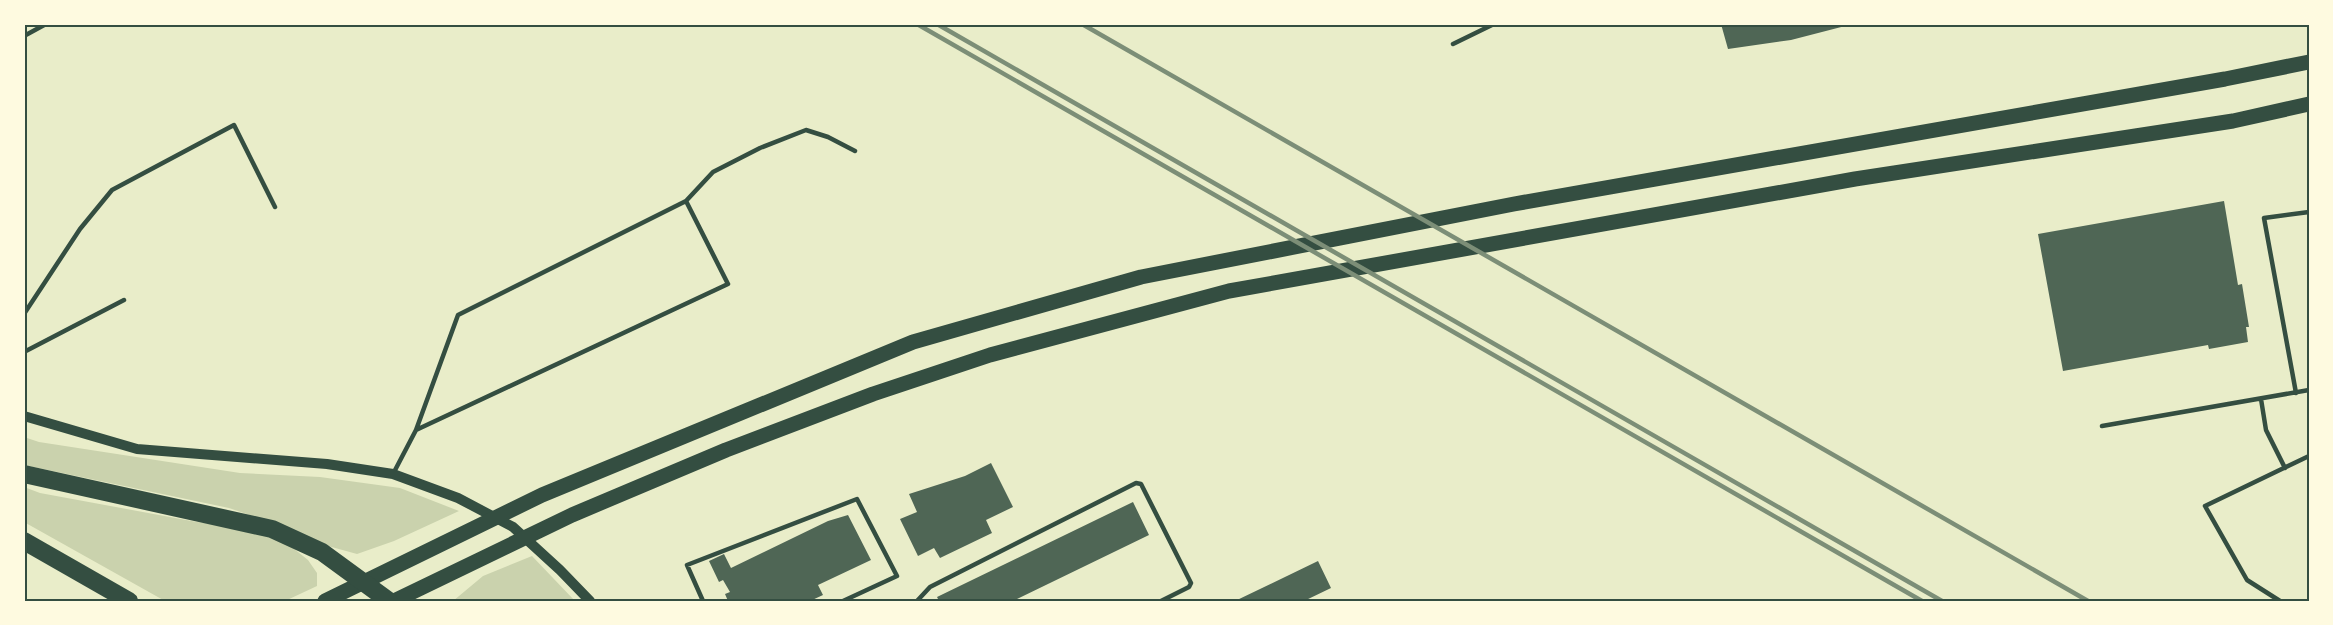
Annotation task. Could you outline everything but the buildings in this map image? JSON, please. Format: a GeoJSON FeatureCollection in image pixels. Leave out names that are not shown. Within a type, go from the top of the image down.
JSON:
{"type":"FeatureCollection","features":[{"type":"Feature","properties":{"kind":"highway"},"geometry":{"type":"LineString","coordinates":[[24,474],[272,529],[322,552],[389,601]]}},
{"type":"Feature","properties":{"kind":"highway"},"geometry":{"type":"LineString","coordinates":[[24,541],[129,601]]}},
{"type":"Feature","properties":{"kind":"main road"},"geometry":{"type":"LineString","coordinates":[[325,601],[542,495],[913,342],[1141,277],[1515,204],[2225,79],[2309,62]]}},
{"type":"Feature","properties":{"kind":"main road"},"geometry":{"type":"LineString","coordinates":[[394,601],[572,514],[726,450],[873,394],[990,355],[1229,291],[1855,179],[2233,121],[2309,104]]}},
{"type":"Feature","properties":{"kind":"street"},"geometry":{"type":"LineString","coordinates":[[24,416],[137,449],[327,465],[393,474],[458,498],[513,527],[590,601]]}},
{"type":"Feature","properties":{"kind":"lane"},"geometry":{"type":"LineString","coordinates":[[24,36],[46,24]]}},
{"type":"Feature","properties":{"kind":"lane"},"geometry":{"type":"LineString","coordinates":[[1453,44],[1494,24]]}},
{"type":"Feature","properties":{"kind":"lane"},"geometry":{"type":"LineString","coordinates":[[24,314],[80,229],[112,190],[234,125],[275,207]]}},
{"type":"Feature","properties":{"kind":"lane"},"geometry":{"type":"LineString","coordinates":[[393,474],[416,430],[458,315],[686,201],[713,172],[760,148],[806,130],[828,137],[855,151]]}},
{"type":"Feature","properties":{"kind":"lane"},"geometry":{"type":"LineString","coordinates":[[416,430],[728,284],[686,201]]}},
{"type":"Feature","properties":{"kind":"lane"},"geometry":{"type":"LineString","coordinates":[[2296,393],[2264,218],[2309,214]]}},
{"type":"Feature","properties":{"kind":"lane"},"geometry":{"type":"LineString","coordinates":[[24,352],[124,300]]}},
{"type":"Feature","properties":{"kind":"lane"},"geometry":{"type":"LineString","coordinates":[[2102,426],[2309,390]]}},
{"type":"Feature","properties":{"kind":"lane"},"geometry":{"type":"LineString","coordinates":[[2261,399],[2266,430],[2285,468]]}},
{"type":"Feature","properties":{"kind":"lane"},"geometry":{"type":"LineString","coordinates":[[2280,601],[2247,579],[2205,506],[2309,456]]}},
{"type":"Feature","properties":{"kind":"lane"},"geometry":{"type":"LineString","coordinates":[[917,601],[930,587],[1136,483],[1141,484],[1191,584],[1161,601]]}},
{"type":"Feature","properties":{"kind":"lane"},"geometry":{"type":"LineString","coordinates":[[703,601],[687,565],[856,499],[897,576],[843,601]]}},
{"type":"Feature","properties":{"kind":"green space"},"geometry":{"type":"Polygon","coordinates":[[[24,437],[39,442],[240,473],[320,477],[400,488],[459,511],[394,541],[357,554],[328,546],[284,527],[229,508],[24,465],[24,437]]]}},
{"type":"Feature","properties":{"kind":"green space"},"geometry":{"type":"Polygon","coordinates":[[[24,487],[40,493],[197,522],[254,529],[293,548],[308,560],[317,573],[317,586],[285,601],[165,601],[24,522],[24,487]]]}},
{"type":"Feature","properties":{"kind":"green space"},"geometry":{"type":"Polygon","coordinates":[[[532,556],[575,601],[453,601],[483,576],[532,556]]]}},
{"type":"Feature","properties":{"kind":"railway"},"geometry":{"type":"LineString","coordinates":[[917,24],[1922,601]]}},
{"type":"Feature","properties":{"kind":"railway"},"geometry":{"type":"LineString","coordinates":[[937,24],[1942,601]]}},
{"type":"Feature","properties":{"kind":"railway"},"geometry":{"type":"LineString","coordinates":[[1082,24],[2088,601]]}}]}
